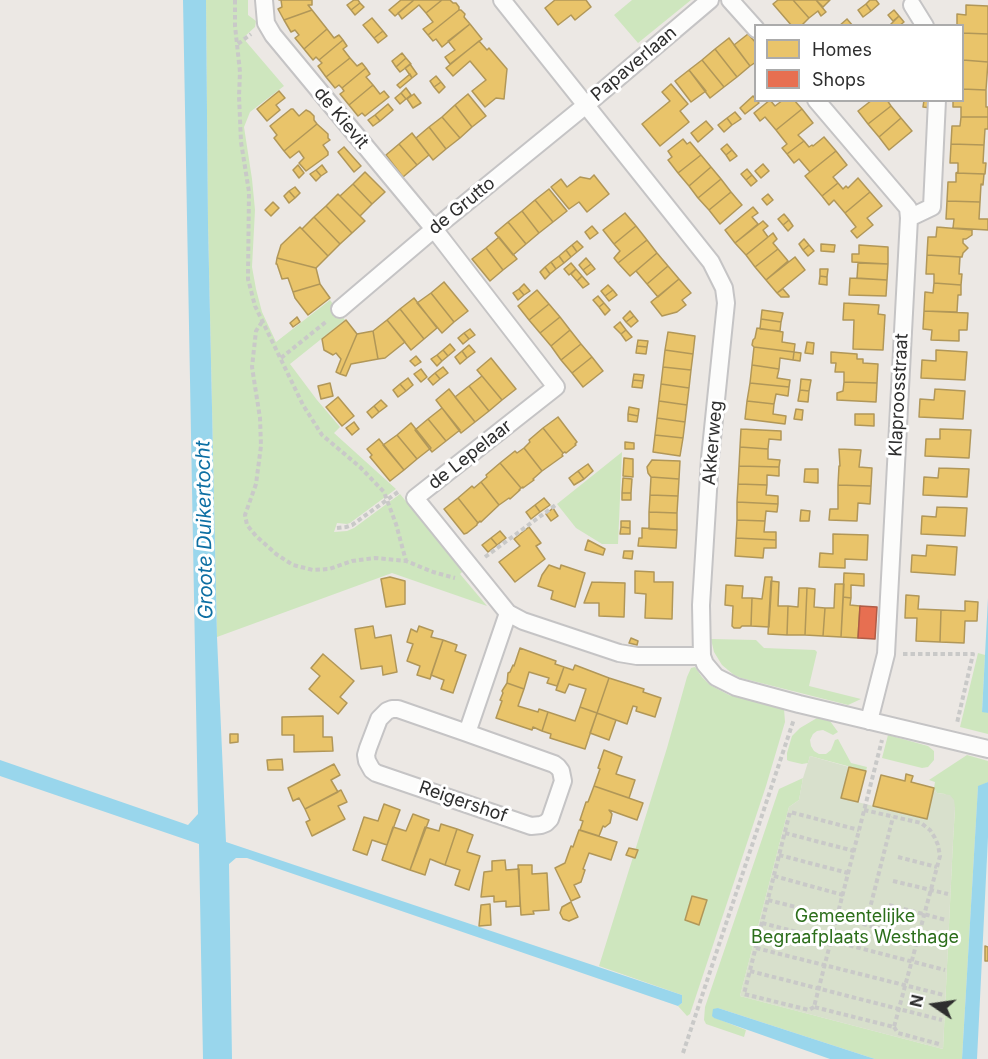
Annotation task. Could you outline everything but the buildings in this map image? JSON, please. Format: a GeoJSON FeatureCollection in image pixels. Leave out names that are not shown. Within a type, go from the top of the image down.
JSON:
{"type":"FeatureCollection","features":[{"type":"Feature","properties":{"kind":"street","name":"de Kievit"},"geometry":{"type":"LineString","coordinates":[[264,0],[266,23],[273,35],[434,229]]}},
{"type":"Feature","properties":{"kind":"street","name":"Akkerweg"},"geometry":{"type":"LineString","coordinates":[[502,0],[711,262],[724,288],[726,303],[710,458],[701,605],[702,656]]}},
{"type":"Feature","properties":{"kind":"street","name":"Papaverlaan"},"geometry":{"type":"LineString","coordinates":[[586,105],[710,0]]}},
{"type":"Feature","properties":{"kind":"street"},"geometry":{"type":"LineString","coordinates":[[730,0],[754,27]]}},
{"type":"Feature","properties":{"kind":"street"},"geometry":{"type":"LineString","coordinates":[[912,5],[924,24]]}},
{"type":"Feature","properties":{"kind":"street"},"geometry":{"type":"LineString","coordinates":[[818,102],[908,208],[909,218],[932,207],[937,102]]}},
{"type":"Feature","properties":{"kind":"street","name":"de Grutto"},"geometry":{"type":"LineString","coordinates":[[340,309],[586,105]]}},
{"type":"Feature","properties":{"kind":"street","name":"Klaproosstraat"},"geometry":{"type":"LineString","coordinates":[[877,723],[886,654],[909,218]]}},
{"type":"Feature","properties":{"kind":"street","name":"de Lepelaar"},"geometry":{"type":"LineString","coordinates":[[434,229],[556,387],[415,498],[508,613],[523,621],[619,653],[637,656],[702,656]]}},
{"type":"Feature","properties":{"kind":"street"},"geometry":{"type":"LineString","coordinates":[[466,733],[508,613]]}},
{"type":"Feature","properties":{"kind":"street"},"geometry":{"type":"LineString","coordinates":[[702,656],[710,671],[724,682],[736,687],[988,749]]}},
{"type":"Feature","properties":{"kind":"street","name":"Reigershof"},"geometry":{"type":"LineString","coordinates":[[398,710],[466,733],[558,767],[563,781],[550,819],[546,823],[536,826],[520,822],[376,772],[372,770],[367,761],[368,748],[379,719],[387,711],[398,710]]}},
{"type":"Feature","properties":{"kind":"path"},"geometry":{"type":"LineString","coordinates":[[235,0],[235,26],[240,72],[241,142],[249,192],[248,279],[255,306],[303,405],[322,435],[360,467],[384,492],[406,561]]}},
{"type":"Feature","properties":{"kind":"path"},"geometry":{"type":"LineString","coordinates":[[281,358],[337,314],[340,309]]}},
{"type":"Feature","properties":{"kind":"path"},"geometry":{"type":"LineString","coordinates":[[262,322],[256,331],[252,367],[260,418],[261,446],[256,484],[245,515],[247,525],[256,536],[276,554],[293,565],[313,570],[329,569],[352,561],[375,558],[406,561],[458,579],[557,504]]}},
{"type":"Feature","properties":{"kind":"path"},"geometry":{"type":"LineString","coordinates":[[886,654],[972,654],[953,741]]}},
{"type":"Feature","properties":{"kind":"path"},"geometry":{"type":"LineString","coordinates":[[683,1053],[799,704]]}},
{"type":"Feature","properties":{"kind":"path"},"geometry":{"type":"LineString","coordinates":[[814,1007],[860,830],[877,723]]}},
{"type":"Feature","properties":{"kind":"path"},"geometry":{"type":"LineString","coordinates":[[864,810],[921,823],[930,830],[938,845],[940,856],[894,1027]]}},
{"type":"Feature","properties":{"kind":"path"},"geometry":{"type":"LineString","coordinates":[[860,830],[790,812],[744,994],[809,1010],[814,1007],[894,1027],[898,1033],[939,1044]]}},
{"type":"Feature","properties":{"kind":"path"},"geometry":{"type":"LineString","coordinates":[[869,912],[893,817]]}},
{"type":"Feature","properties":{"kind":"path"},"geometry":{"type":"LineString","coordinates":[[785,833],[854,851]]}},
{"type":"Feature","properties":{"kind":"path"},"geometry":{"type":"LineString","coordinates":[[779,855],[848,873]]}},
{"type":"Feature","properties":{"kind":"path"},"geometry":{"type":"LineString","coordinates":[[898,857],[937,867]]}},
{"type":"Feature","properties":{"kind":"path"},"geometry":{"type":"LineString","coordinates":[[774,876],[843,895]]}},
{"type":"Feature","properties":{"kind":"path"},"geometry":{"type":"LineString","coordinates":[[893,881],[948,894]]}},
{"type":"Feature","properties":{"kind":"path"},"geometry":{"type":"LineString","coordinates":[[768,900],[946,945]]}},
{"type":"Feature","properties":{"kind":"path"},"geometry":{"type":"LineString","coordinates":[[889,905],[946,920]]}},
{"type":"Feature","properties":{"kind":"path"},"geometry":{"type":"LineString","coordinates":[[762,923],[945,970]]}},
{"type":"Feature","properties":{"kind":"path"},"geometry":{"type":"LineString","coordinates":[[756,948],[944,995]]}},
{"type":"Feature","properties":{"kind":"path"},"geometry":{"type":"LineString","coordinates":[[750,971],[942,1020]]}},
{"type":"Feature","properties":{"kind":"green space"},"geometry":{"type":"Polygon","coordinates":[[[206,0],[248,0],[248,15],[256,21],[255,27],[243,38],[284,86],[250,112],[244,127],[255,210],[252,267],[262,312],[276,342],[330,300],[345,320],[290,364],[340,427],[334,433],[396,489],[350,523],[337,523],[334,532],[354,528],[400,494],[463,571],[460,574],[487,606],[392,573],[217,637],[208,223],[206,0]]]}},
{"type":"Feature","properties":{"kind":"green space"},"geometry":{"type":"Polygon","coordinates":[[[632,0],[691,0],[638,43],[614,15],[632,0]]]}},
{"type":"Feature","properties":{"kind":"green space"},"geometry":{"type":"Polygon","coordinates":[[[622,452],[618,544],[602,544],[576,528],[557,504],[622,452]]]}},
{"type":"Feature","properties":{"kind":"green space"},"geometry":{"type":"Polygon","coordinates":[[[711,639],[756,640],[764,648],[815,650],[817,652],[809,686],[861,699],[848,705],[741,678],[722,665],[714,652],[711,639]]]}},
{"type":"Feature","properties":{"kind":"green space"},"geometry":{"type":"Polygon","coordinates":[[[978,653],[985,655],[982,711],[988,713],[988,734],[960,727],[978,653]]]}},
{"type":"Feature","properties":{"kind":"green space"},"geometry":{"type":"Polygon","coordinates":[[[695,667],[710,685],[729,695],[784,709],[785,722],[690,1014],[687,1016],[678,1006],[682,1003],[682,995],[599,966],[687,677],[691,668],[695,667]]]}},
{"type":"Feature","properties":{"kind":"green space"},"geometry":{"type":"Polygon","coordinates":[[[817,718],[830,721],[838,732],[833,735],[823,730],[813,734],[810,740],[814,751],[826,754],[838,739],[851,763],[867,767],[866,771],[810,756],[808,763],[802,764],[787,760],[792,736],[800,728],[817,718]]]}},
{"type":"Feature","properties":{"kind":"green space"},"geometry":{"type":"Polygon","coordinates":[[[888,735],[928,746],[934,751],[934,760],[928,767],[922,768],[882,758],[888,735]]]}},
{"type":"Feature","properties":{"kind":"green space"},"geometry":{"type":"Polygon","coordinates":[[[967,755],[988,761],[988,782],[978,787],[962,1059],[875,1059],[718,1008],[713,1017],[746,1030],[744,1037],[706,1024],[705,1007],[779,789],[803,778],[799,800],[789,807],[740,996],[943,1049],[955,808],[945,794],[937,793],[934,788],[935,782],[929,780],[967,755]]]}},
{"type":"Feature","properties":{"kind":"green space","name":"Gemeentelijke Begraafplaats Westhage"},"geometry":{"type":"Polygon","coordinates":[[[810,756],[849,767],[841,798],[926,819],[934,788],[937,793],[950,795],[954,800],[943,1049],[740,996],[789,807],[799,800],[810,756]]]}},
{"type":"Feature","properties":{"kind":"water","name":"Groote Duikertocht"},"geometry":{"type":"Polygon","coordinates":[[[183,0],[206,0],[208,223],[217,637],[226,842],[682,995],[682,1003],[678,1006],[247,858],[236,858],[229,864],[232,1059],[203,1059],[199,844],[0,776],[0,760],[188,825],[198,814],[183,0]]]}},
{"type":"Feature","properties":{"kind":"water"},"geometry":{"type":"Polygon","coordinates":[[[988,598],[988,713],[982,712],[988,598]]]}},
{"type":"Feature","properties":{"kind":"water"},"geometry":{"type":"Polygon","coordinates":[[[988,782],[988,837],[977,1059],[962,1059],[978,786],[988,782]]]}},
{"type":"Feature","properties":{"kind":"water"},"geometry":{"type":"Polygon","coordinates":[[[718,1008],[875,1059],[830,1059],[714,1018],[713,1009],[718,1008]]]}}]}
